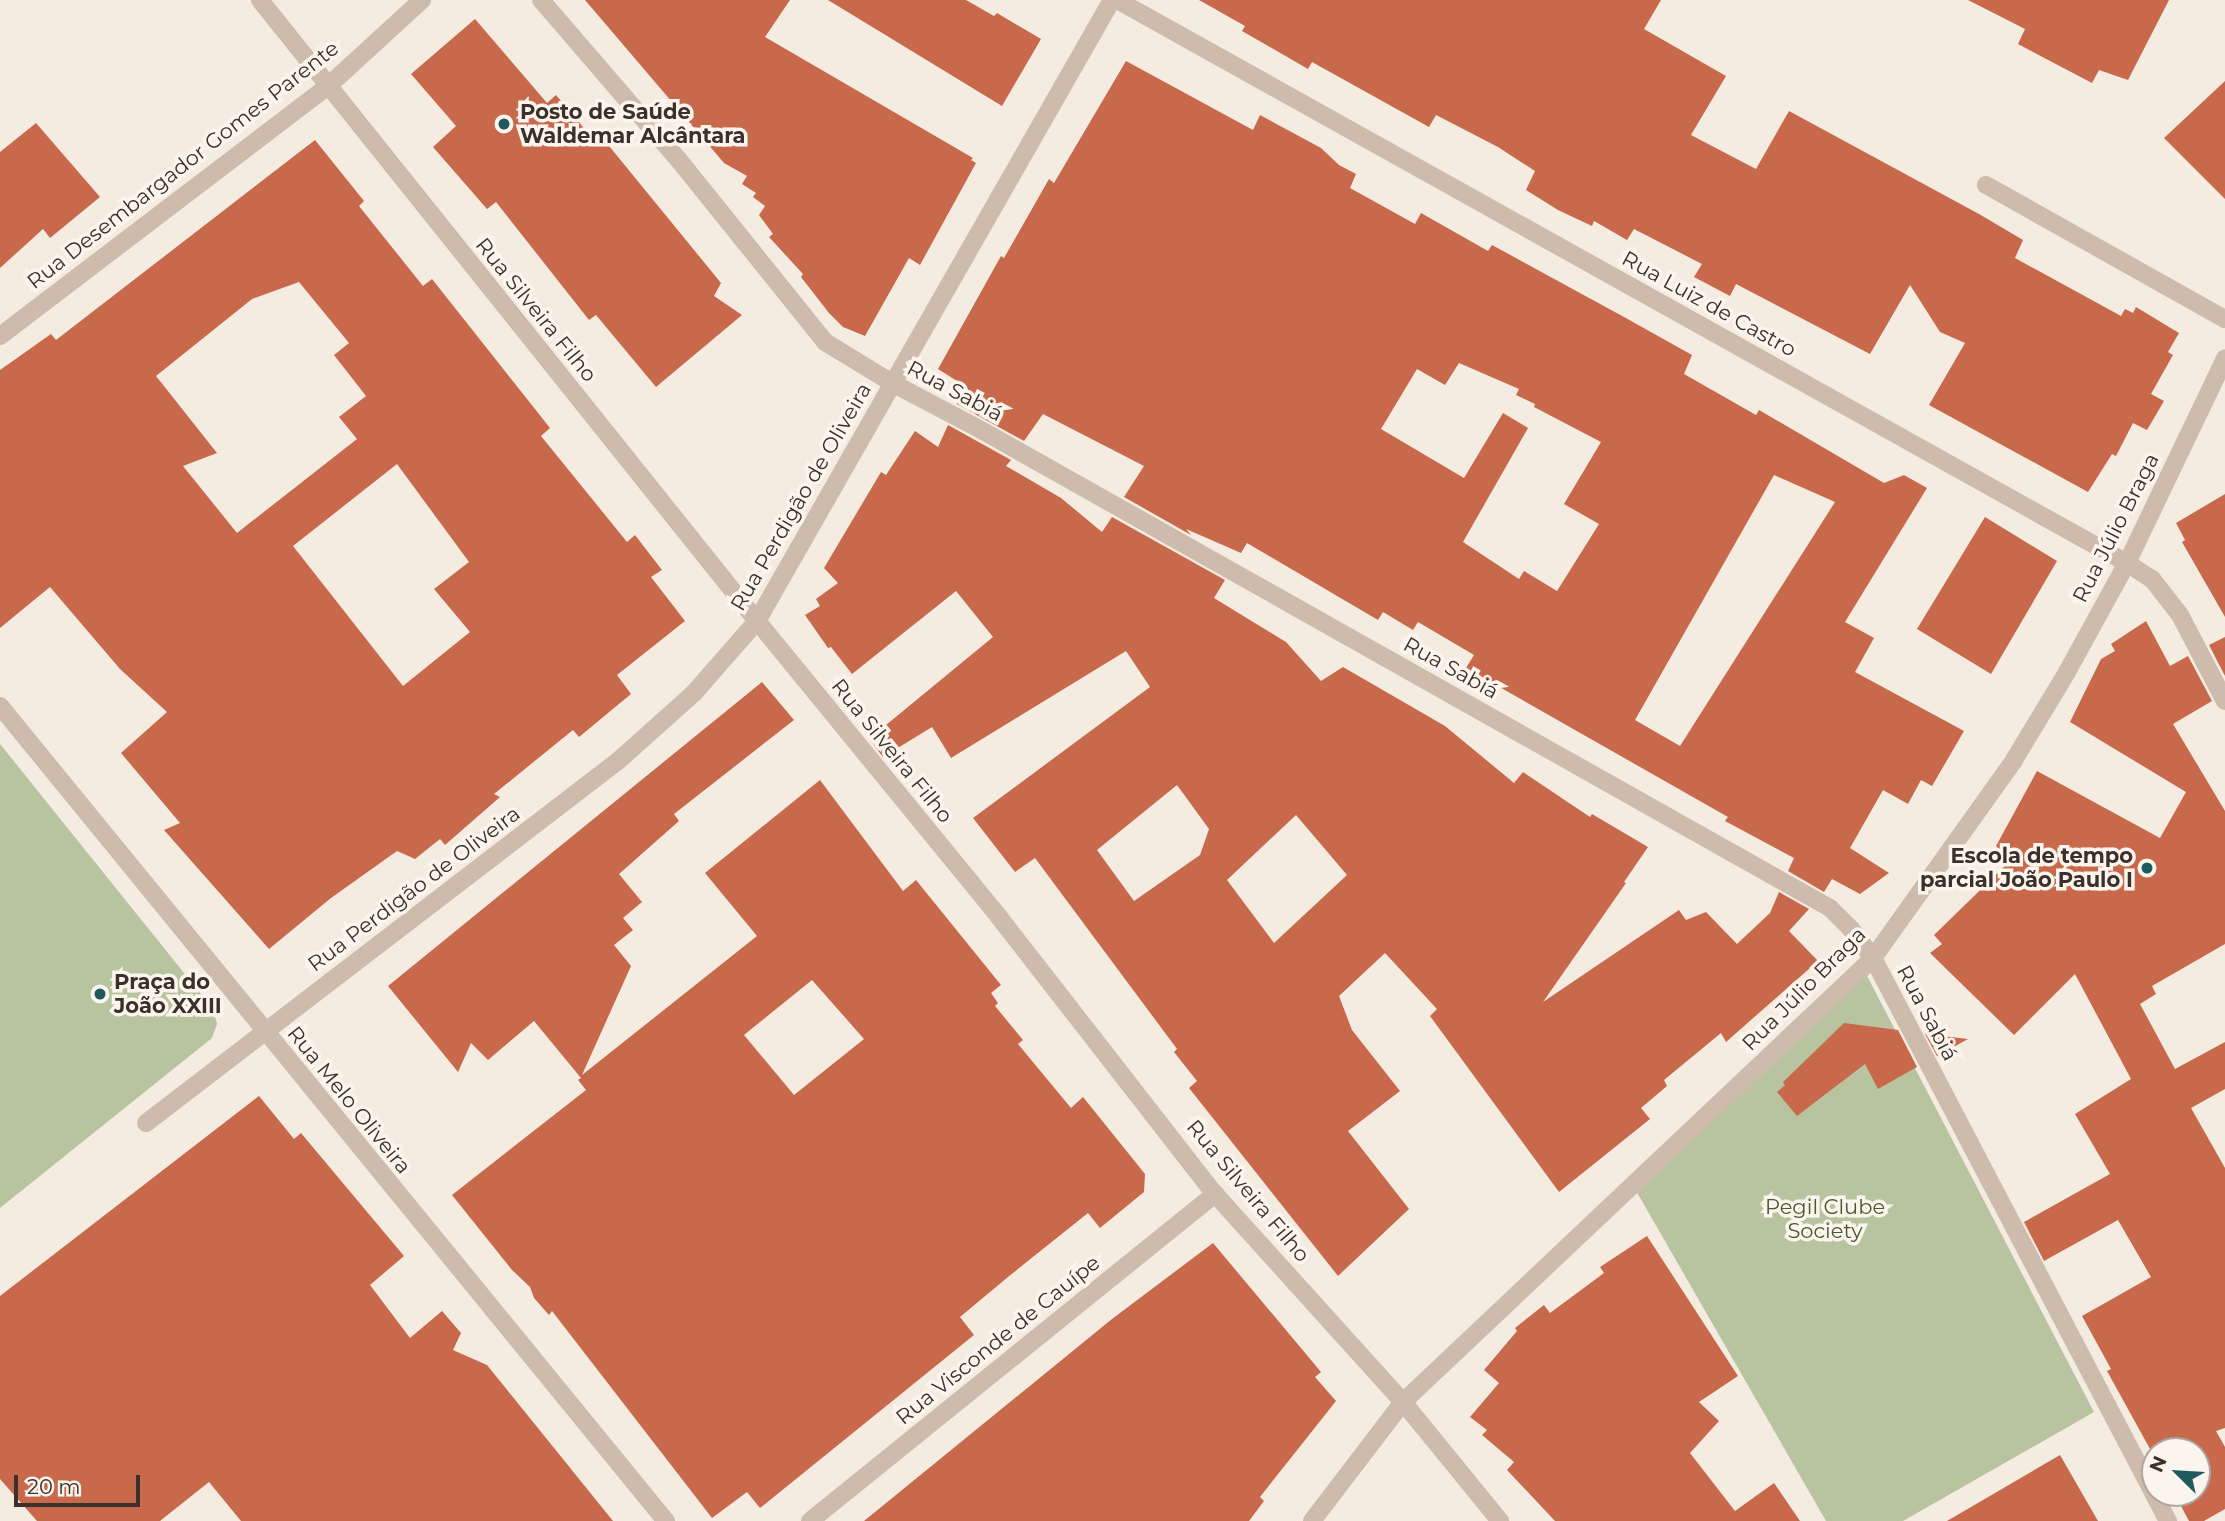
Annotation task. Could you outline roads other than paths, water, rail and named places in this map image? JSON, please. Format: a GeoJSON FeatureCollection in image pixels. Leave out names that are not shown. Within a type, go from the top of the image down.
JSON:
{"type":"FeatureCollection","features":[{"type":"Feature","properties":{"kind":"street","name":"Rua Silveira Filho"},"geometry":{"type":"LineString","coordinates":[[260,0],[757,621],[999,917],[1215,1194],[1403,1402],[1500,1521]]}},
{"type":"Feature","properties":{"kind":"street","name":"Rua Desembargador Gomes Parente"},"geometry":{"type":"LineString","coordinates":[[0,336],[327,87],[422,0]]}},
{"type":"Feature","properties":{"kind":"street","name":"Rua Sabiá"},"geometry":{"type":"LineString","coordinates":[[541,0],[678,159],[825,342],[894,384],[983,431],[1830,908],[1851,929],[1873,958],[2168,1521]]}},
{"type":"Feature","properties":{"kind":"street","name":"Rua Perdigão de Oliveira"},"geometry":{"type":"LineString","coordinates":[[146,1123],[618,761],[694,693],[757,621],[1115,0]]}},
{"type":"Feature","properties":{"kind":"street","name":"Rua Luiz de Castro"},"geometry":{"type":"LineString","coordinates":[[1115,0],[2127,563],[2152,579],[2180,615],[2225,701]]}},
{"type":"Feature","properties":{"kind":"street"},"geometry":{"type":"LineString","coordinates":[[1986,185],[2225,319]]}},
{"type":"Feature","properties":{"kind":"street","name":"Rua Júlio Braga"},"geometry":{"type":"LineString","coordinates":[[1312,1521],[1403,1402],[1873,958],[2014,760],[2127,563],[2225,358]]}},
{"type":"Feature","properties":{"kind":"street","name":"Rua Melo Oliveira"},"geometry":{"type":"LineString","coordinates":[[0,706],[263,1032],[666,1521]]}},
{"type":"Feature","properties":{"kind":"street","name":"Rua Visconde de Cauípe"},"geometry":{"type":"LineString","coordinates":[[810,1521],[1215,1194]]}},
{"type":"Feature","properties":{"kind":"place","name":"Posto de Saúde Waldemar Alcântara"},"geometry":{"type":"Point","coordinates":[504,124]}},
{"type":"Feature","properties":{"kind":"place","name":"Escola de tempo parcial João Paulo I"},"geometry":{"type":"Point","coordinates":[2147,868]}},
{"type":"Feature","properties":{"kind":"place","name":"Praça do João XXIII"},"geometry":{"type":"Point","coordinates":[100,994]}},
{"type":"Feature","properties":{"kind":"park label","name":"Pegil Clube Society"},"geometry":{"type":"Point","coordinates":[1825,1219]}}]}
